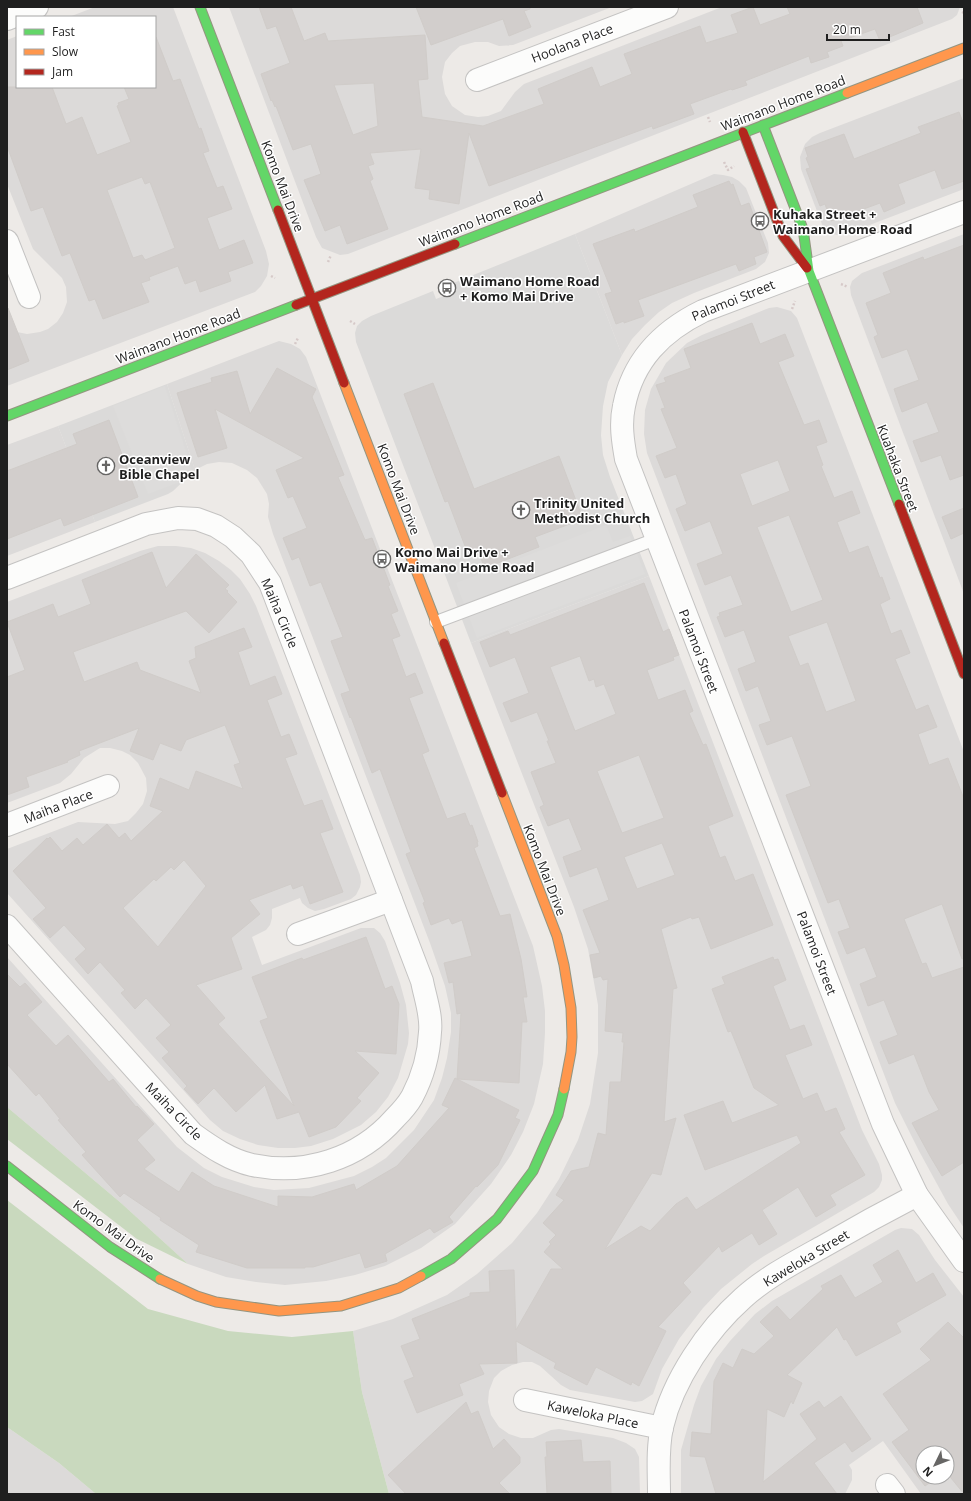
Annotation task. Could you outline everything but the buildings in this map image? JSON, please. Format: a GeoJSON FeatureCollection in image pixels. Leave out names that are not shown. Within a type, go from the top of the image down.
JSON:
{"type":"FeatureCollection","features":[{"type":"Feature","properties":{"kind":"main road","name":"Komo Mai Drive"},"geometry":{"type":"LineString","coordinates":[[7,1166],[117,1253],[180,1290],[218,1302],[274,1311],[335,1307],[361,1302],[394,1291],[431,1273],[458,1254],[495,1222],[514,1199],[531,1174],[544,1149],[555,1123],[563,1097],[571,1053],[571,1002],[566,969],[557,936],[200,7]]}},
{"type":"Feature","properties":{"kind":"main road","name":"Waimano Home Road"},"geometry":{"type":"LineString","coordinates":[[7,416],[964,48]]}},
{"type":"Feature","properties":{"kind":"main road","name":"Kuahaka Street"},"geometry":{"type":"LineString","coordinates":[[763,125],[803,229],[809,271],[964,674]]}},
{"type":"Feature","properties":{"kind":"main road","name":"Kuahaka Street"},"geometry":{"type":"LineString","coordinates":[[743,132],[783,236],[809,271]]}},
{"type":"Feature","properties":{"kind":"street"},"geometry":{"type":"LineString","coordinates":[[7,19],[38,7]]}},
{"type":"Feature","properties":{"kind":"street","name":"Hoolana Place"},"geometry":{"type":"LineString","coordinates":[[477,80],[667,7]]}},
{"type":"Feature","properties":{"kind":"street","name":"Palamoi Street"},"geometry":{"type":"LineString","coordinates":[[964,212],[703,311],[668,331],[655,343],[640,363],[630,385],[624,406],[622,437],[626,459],[656,539],[883,1124],[917,1195],[964,1262]]}},
{"type":"Feature","properties":{"kind":"street"},"geometry":{"type":"LineString","coordinates":[[7,241],[29,297]]}},
{"type":"Feature","properties":{"kind":"street","name":"Maiha Circle"},"geometry":{"type":"LineString","coordinates":[[7,578],[146,524],[178,518],[197,519],[216,526],[233,537],[251,554],[270,583],[422,982],[428,1008],[431,1031],[426,1059],[419,1082],[412,1097],[387,1128],[368,1143],[350,1154],[329,1162],[305,1168],[279,1168],[251,1165],[211,1147],[193,1134],[7,926]]}},
{"type":"Feature","properties":{"kind":"street","name":"Maiha Place"},"geometry":{"type":"LineString","coordinates":[[7,826],[108,786]]}},
{"type":"Feature","properties":{"kind":"street"},"geometry":{"type":"LineString","coordinates":[[298,934],[391,900]]}},
{"type":"Feature","properties":{"kind":"street","name":"Kaweloka Street"},"geometry":{"type":"LineString","coordinates":[[659,1494],[659,1462],[662,1428],[668,1407],[677,1387],[696,1353],[718,1324],[743,1297],[781,1270],[917,1195]]}},
{"type":"Feature","properties":{"kind":"street","name":"Kaweloka Place"},"geometry":{"type":"LineString","coordinates":[[525,1400],[662,1428]]}},
{"type":"Feature","properties":{"kind":"lane"},"geometry":{"type":"LineString","coordinates":[[436,622],[656,539]]}},
{"type":"Feature","properties":{"kind":"path"},"geometry":{"type":"LineString","coordinates":[[708,117],[710,122]]}},
{"type":"Feature","properties":{"kind":"path"},"geometry":{"type":"LineString","coordinates":[[723,161],[728,170],[739,163]]}},
{"type":"Feature","properties":{"kind":"path"},"geometry":{"type":"LineString","coordinates":[[328,262],[331,255]]}},
{"type":"Feature","properties":{"kind":"path"},"geometry":{"type":"LineString","coordinates":[[271,276],[275,278]]}},
{"type":"Feature","properties":{"kind":"path"},"geometry":{"type":"LineString","coordinates":[[840,284],[848,287]]}},
{"type":"Feature","properties":{"kind":"path"},"geometry":{"type":"LineString","coordinates":[[792,309],[795,301]]}},
{"type":"Feature","properties":{"kind":"path"},"geometry":{"type":"LineString","coordinates":[[350,321],[355,324]]}},
{"type":"Feature","properties":{"kind":"path"},"geometry":{"type":"LineString","coordinates":[[295,344],[298,338]]}},
{"type":"Feature","properties":{"kind":"shaded area"},"geometry":{"type":"Polygon","coordinates":[[[95,7],[173,7],[266,251],[269,264],[267,276],[255,292],[7,386],[7,326],[17,332],[27,334],[48,329],[57,322],[63,313],[67,302],[66,287],[62,278],[33,249],[7,184],[7,40],[16,36],[16,88],[156,88],[156,16],[72,16],[95,7]]]}},
{"type":"Feature","properties":{"kind":"shaded area"},"geometry":{"type":"Polygon","coordinates":[[[229,7],[612,7],[513,45],[499,46],[488,42],[475,42],[460,46],[445,62],[442,77],[445,94],[452,106],[465,115],[478,117],[488,116],[501,111],[515,92],[524,84],[722,7],[960,7],[957,15],[952,19],[348,254],[340,255],[322,248],[316,237],[229,7]]]}},
{"type":"Feature","properties":{"kind":"shaded area"},"geometry":{"type":"Polygon","coordinates":[[[964,78],[964,189],[846,234],[837,235],[830,233],[823,227],[801,169],[800,157],[805,144],[812,137],[820,133],[964,78]]]}},
{"type":"Feature","properties":{"kind":"shaded area"},"geometry":{"type":"Polygon","coordinates":[[[714,174],[732,177],[746,188],[768,243],[769,253],[765,262],[756,269],[672,303],[659,312],[645,325],[632,339],[622,355],[575,234],[714,174]]]}},
{"type":"Feature","properties":{"kind":"shaded area","name":"Trinity United Methodist Church"},"geometry":{"type":"Polygon","coordinates":[[[575,234],[622,355],[608,382],[603,406],[601,435],[603,455],[610,477],[649,576],[471,643],[356,342],[355,333],[357,326],[371,316],[433,291],[436,299],[454,292],[451,284],[575,234]]]}},
{"type":"Feature","properties":{"kind":"shaded area"},"geometry":{"type":"Polygon","coordinates":[[[964,234],[964,594],[851,295],[850,287],[852,281],[862,273],[964,234]]]}},
{"type":"Feature","properties":{"kind":"shaded area"},"geometry":{"type":"Polygon","coordinates":[[[777,307],[791,311],[797,318],[964,752],[964,1228],[948,1204],[895,1103],[647,453],[644,434],[645,410],[651,389],[666,363],[687,343],[702,335],[769,308],[777,307]]]}},
{"type":"Feature","properties":{"kind":"shaded area"},"geometry":{"type":"Polygon","coordinates":[[[279,341],[291,344],[300,349],[306,357],[533,946],[542,986],[545,1011],[543,1064],[534,1104],[523,1132],[511,1155],[491,1184],[455,1224],[421,1248],[385,1266],[355,1275],[326,1281],[285,1285],[226,1277],[188,1264],[121,1203],[7,1107],[7,957],[177,1147],[204,1168],[222,1177],[254,1187],[274,1190],[309,1188],[354,1176],[372,1167],[386,1158],[414,1130],[434,1100],[442,1078],[451,1032],[451,1013],[445,986],[430,943],[273,534],[268,517],[269,504],[267,494],[257,478],[247,470],[232,463],[219,462],[207,464],[195,470],[167,384],[279,341]]]}},
{"type":"Feature","properties":{"kind":"shaded area","name":"Oceanview Bible Chapel"},"geometry":{"type":"Polygon","coordinates":[[[167,384],[195,470],[168,494],[95,522],[58,426],[167,384]]]}},
{"type":"Feature","properties":{"kind":"shaded area"},"geometry":{"type":"Polygon","coordinates":[[[165,386],[192,470],[180,482],[148,494],[113,406],[165,386]]]}},
{"type":"Feature","properties":{"kind":"shaded area"},"geometry":{"type":"Polygon","coordinates":[[[58,426],[95,522],[7,556],[7,445],[58,426]]]}},
{"type":"Feature","properties":{"kind":"shaded area"},"geometry":{"type":"Polygon","coordinates":[[[606,525],[613,542],[630,536],[645,574],[477,638],[456,583],[606,525]]]}},
{"type":"Feature","properties":{"kind":"shaded area"},"geometry":{"type":"Polygon","coordinates":[[[158,546],[191,548],[205,553],[231,570],[240,579],[250,594],[256,606],[360,875],[360,887],[356,895],[351,899],[315,911],[302,903],[300,898],[272,909],[270,925],[266,930],[252,937],[262,965],[361,928],[374,928],[380,933],[385,941],[406,1005],[409,1033],[408,1044],[398,1078],[388,1097],[376,1112],[361,1125],[333,1139],[311,1146],[278,1148],[258,1145],[223,1131],[210,1120],[7,893],[7,849],[78,822],[115,824],[128,821],[143,804],[147,791],[146,778],[138,763],[130,755],[110,748],[100,748],[84,758],[71,774],[60,783],[7,803],[7,602],[140,551],[158,546]]]}},
{"type":"Feature","properties":{"kind":"shaded area"},"geometry":{"type":"Polygon","coordinates":[[[649,576],[862,1130],[879,1164],[882,1180],[879,1187],[874,1192],[764,1256],[721,1289],[703,1308],[679,1339],[662,1369],[653,1394],[642,1401],[635,1402],[570,1390],[561,1385],[540,1366],[532,1362],[523,1362],[512,1365],[501,1371],[494,1378],[489,1391],[488,1402],[491,1415],[499,1427],[509,1434],[521,1438],[533,1438],[551,1430],[559,1429],[613,1438],[626,1443],[635,1449],[639,1457],[640,1494],[389,1494],[362,1392],[353,1331],[393,1319],[447,1295],[477,1274],[512,1243],[537,1213],[559,1179],[578,1140],[590,1104],[598,1053],[598,1005],[588,949],[574,907],[471,643],[649,576]]]}},
{"type":"Feature","properties":{"kind":"shaded area"},"geometry":{"type":"Polygon","coordinates":[[[901,1228],[912,1229],[919,1235],[935,1260],[964,1297],[964,1494],[921,1494],[883,1441],[849,1465],[852,1470],[852,1480],[845,1494],[681,1494],[681,1450],[701,1386],[716,1359],[730,1341],[755,1314],[772,1301],[895,1230],[901,1228]]]}},
{"type":"Feature","properties":{"kind":"shaded area"},"geometry":{"type":"Polygon","coordinates":[[[7,1427],[59,1463],[96,1494],[7,1494],[7,1427]]]}},
{"type":"Feature","properties":{"kind":"green space"},"geometry":{"type":"Polygon","coordinates":[[[7,1107],[121,1203],[188,1264],[137,1239],[7,1139],[7,1107]]]}},
{"type":"Feature","properties":{"kind":"green space"},"geometry":{"type":"Polygon","coordinates":[[[7,1200],[148,1309],[228,1331],[292,1337],[353,1331],[362,1392],[389,1494],[96,1494],[59,1463],[7,1427],[7,1200]]]}},
{"type":"Feature","properties":{"kind":"traffic: fast"},"geometry":{"type":"LineString","coordinates":[[200,7],[278,210]]}},
{"type":"Feature","properties":{"kind":"traffic: fast"},"geometry":{"type":"LineString","coordinates":[[455,244],[847,93]]}},
{"type":"Feature","properties":{"kind":"traffic: fast"},"geometry":{"type":"LineString","coordinates":[[763,125],[803,229],[809,271],[899,504]]}},
{"type":"Feature","properties":{"kind":"traffic: fast"},"geometry":{"type":"LineString","coordinates":[[7,416],[296,305]]}},
{"type":"Feature","properties":{"kind":"traffic: fast"},"geometry":{"type":"LineString","coordinates":[[421,1276],[451,1259],[497,1219],[533,1171],[558,1115],[564,1089]]}},
{"type":"Feature","properties":{"kind":"traffic: fast"},"geometry":{"type":"LineString","coordinates":[[7,1166],[110,1247],[160,1279]]}},
{"type":"Feature","properties":{"kind":"traffic: slow"},"geometry":{"type":"LineString","coordinates":[[847,93],[964,48]]}},
{"type":"Feature","properties":{"kind":"traffic: slow"},"geometry":{"type":"LineString","coordinates":[[344,383],[444,643]]}},
{"type":"Feature","properties":{"kind":"traffic: slow"},"geometry":{"type":"LineString","coordinates":[[502,793],[557,936],[564,965],[571,1008],[572,1037],[571,1052],[564,1089]]}},
{"type":"Feature","properties":{"kind":"traffic: slow"},"geometry":{"type":"LineString","coordinates":[[160,1279],[197,1296],[216,1302],[279,1311],[341,1306],[399,1288],[421,1276]]}},
{"type":"Feature","properties":{"kind":"traffic: jam"},"geometry":{"type":"LineString","coordinates":[[743,132],[783,236],[807,268]]}},
{"type":"Feature","properties":{"kind":"traffic: jam"},"geometry":{"type":"LineString","coordinates":[[278,210],[344,383]]}},
{"type":"Feature","properties":{"kind":"traffic: jam"},"geometry":{"type":"LineString","coordinates":[[296,305],[455,244]]}},
{"type":"Feature","properties":{"kind":"traffic: jam"},"geometry":{"type":"LineString","coordinates":[[899,504],[964,674]]}},
{"type":"Feature","properties":{"kind":"traffic: jam"},"geometry":{"type":"LineString","coordinates":[[444,643],[502,793]]}},
{"type":"Feature","properties":{"kind":"place","name":"Kuhaka Street + Waimano Home Road"},"geometry":{"type":"Point","coordinates":[760,221]}},
{"type":"Feature","properties":{"kind":"place","name":"Waimano Home Road + Komo Mai Drive"},"geometry":{"type":"Point","coordinates":[447,288]}},
{"type":"Feature","properties":{"kind":"place","name":"Oceanview Bible Chapel"},"geometry":{"type":"Point","coordinates":[106,466]}},
{"type":"Feature","properties":{"kind":"place","name":"Trinity United Methodist Church"},"geometry":{"type":"Point","coordinates":[521,510]}},
{"type":"Feature","properties":{"kind":"place","name":"Komo Mai Drive + Waimano Home Road"},"geometry":{"type":"Point","coordinates":[382,559]}}]}
